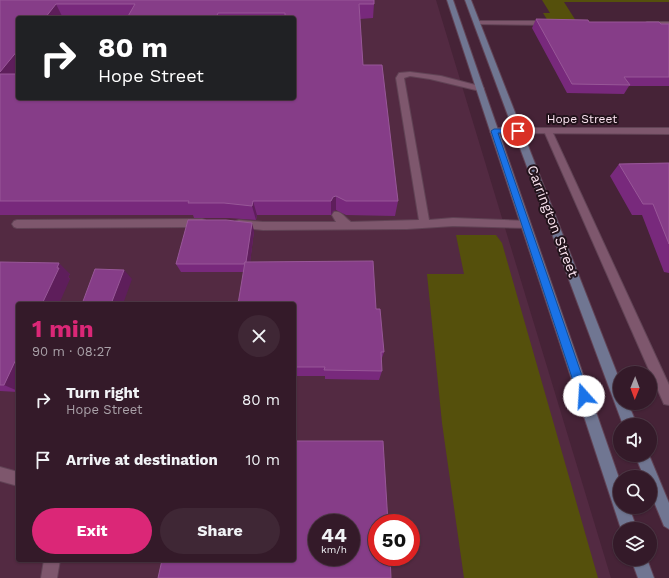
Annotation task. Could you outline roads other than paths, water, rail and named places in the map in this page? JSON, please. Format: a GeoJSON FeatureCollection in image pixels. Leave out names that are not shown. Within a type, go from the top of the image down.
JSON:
{"type":"FeatureCollection","features":[{"type":"Feature","properties":{"kind":"main road","name":"Carrington Street"},"geometry":{"type":"LineString","coordinates":[[450,0],[613,481]]}},
{"type":"Feature","properties":{"kind":"main road","name":"Carrington Street"},"geometry":{"type":"LineString","coordinates":[[468,0],[613,380]]}},
{"type":"Feature","properties":{"kind":"main road"},"geometry":{"type":"LineString","coordinates":[[645,462],[669,521]]}},
{"type":"Feature","properties":{"kind":"main road"},"geometry":{"type":"LineString","coordinates":[[642,566],[646,578]]}},
{"type":"Feature","properties":{"kind":"street"},"geometry":{"type":"LineString","coordinates":[[476,23],[560,23]]}},
{"type":"Feature","properties":{"kind":"street"},"geometry":{"type":"LineString","coordinates":[[638,24],[669,24]]}},
{"type":"Feature","properties":{"kind":"street"},"geometry":{"type":"LineString","coordinates":[[425,224],[400,78],[402,75],[406,74],[417,74],[480,89]]}},
{"type":"Feature","properties":{"kind":"street","name":"Hope Street"},"geometry":{"type":"LineString","coordinates":[[494,131],[669,131]]}},
{"type":"Feature","properties":{"kind":"street"},"geometry":{"type":"LineString","coordinates":[[548,131],[669,399]]}},
{"type":"Feature","properties":{"kind":"street"},"geometry":{"type":"LineString","coordinates":[[337,215],[341,220],[349,225]]}},
{"type":"Feature","properties":{"kind":"street"},"geometry":{"type":"LineString","coordinates":[[229,223],[263,226],[425,224],[453,222],[526,224]]}},
{"type":"Feature","properties":{"kind":"street"},"geometry":{"type":"LineString","coordinates":[[17,224],[213,223]]}},
{"type":"Feature","properties":{"kind":"street"},"geometry":{"type":"LineString","coordinates":[[0,474],[16,478]]}},
{"type":"Feature","properties":{"kind":"street"},"geometry":{"type":"LineString","coordinates":[[50,578],[52,562]]}}]}
